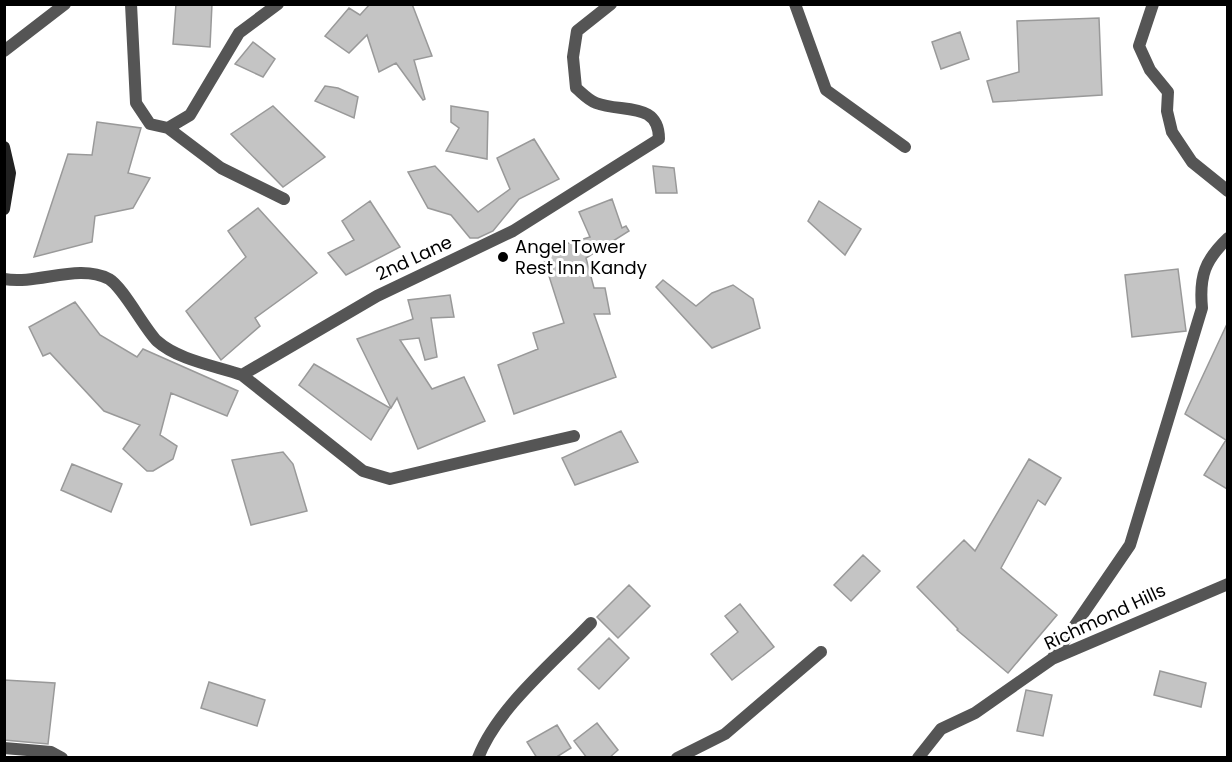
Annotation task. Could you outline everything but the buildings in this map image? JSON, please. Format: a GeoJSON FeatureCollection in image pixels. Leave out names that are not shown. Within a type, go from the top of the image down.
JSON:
{"type":"FeatureCollection","features":[{"type":"Feature","properties":{"kind":"street"},"geometry":{"type":"LineString","coordinates":[[4,51],[65,4]]}},
{"type":"Feature","properties":{"kind":"street"},"geometry":{"type":"LineString","coordinates":[[131,4],[136,104],[150,124],[168,128],[221,168],[284,199]]}},
{"type":"Feature","properties":{"kind":"street"},"geometry":{"type":"LineString","coordinates":[[168,128],[190,115],[239,33],[278,4]]}},
{"type":"Feature","properties":{"kind":"street","name":"2nd Lane"},"geometry":{"type":"LineString","coordinates":[[242,375],[377,296],[513,231],[659,139],[659,126],[648,112],[592,102],[576,88],[573,57],[578,30],[611,4]]}},
{"type":"Feature","properties":{"kind":"street"},"geometry":{"type":"LineString","coordinates":[[795,4],[826,90],[905,147]]}},
{"type":"Feature","properties":{"kind":"street"},"geometry":{"type":"LineString","coordinates":[[1153,4],[1139,46],[1150,70],[1168,92],[1167,111],[1172,132],[1192,162],[1227,191]]}},
{"type":"Feature","properties":{"kind":"street"},"geometry":{"type":"LineString","coordinates":[[4,147],[10,173],[4,209]]}},
{"type":"Feature","properties":{"kind":"street"},"geometry":{"type":"LineString","coordinates":[[1052,659],[1130,545],[1202,308],[1200,284],[1215,249],[1227,238]]}},
{"type":"Feature","properties":{"kind":"street"},"geometry":{"type":"LineString","coordinates":[[4,279],[21,282],[87,273],[110,280],[158,341],[175,353],[242,375],[290,411],[307,429],[363,471],[390,479],[574,436]]}},
{"type":"Feature","properties":{"kind":"street","name":"Richmond Hills"},"geometry":{"type":"LineString","coordinates":[[918,758],[941,729],[975,713],[1052,659],[1227,584]]}},
{"type":"Feature","properties":{"kind":"street"},"geometry":{"type":"LineString","coordinates":[[478,758],[486,736],[591,623]]}},
{"type":"Feature","properties":{"kind":"street"},"geometry":{"type":"LineString","coordinates":[[676,758],[725,734],[821,652]]}},
{"type":"Feature","properties":{"kind":"street"},"geometry":{"type":"LineString","coordinates":[[4,748],[51,752],[62,758]]}},
{"type":"Feature","properties":{"kind":"place","name":"Angel Tower Rest Inn Kandy"},"geometry":{"type":"Point","coordinates":[503,257]}}]}
